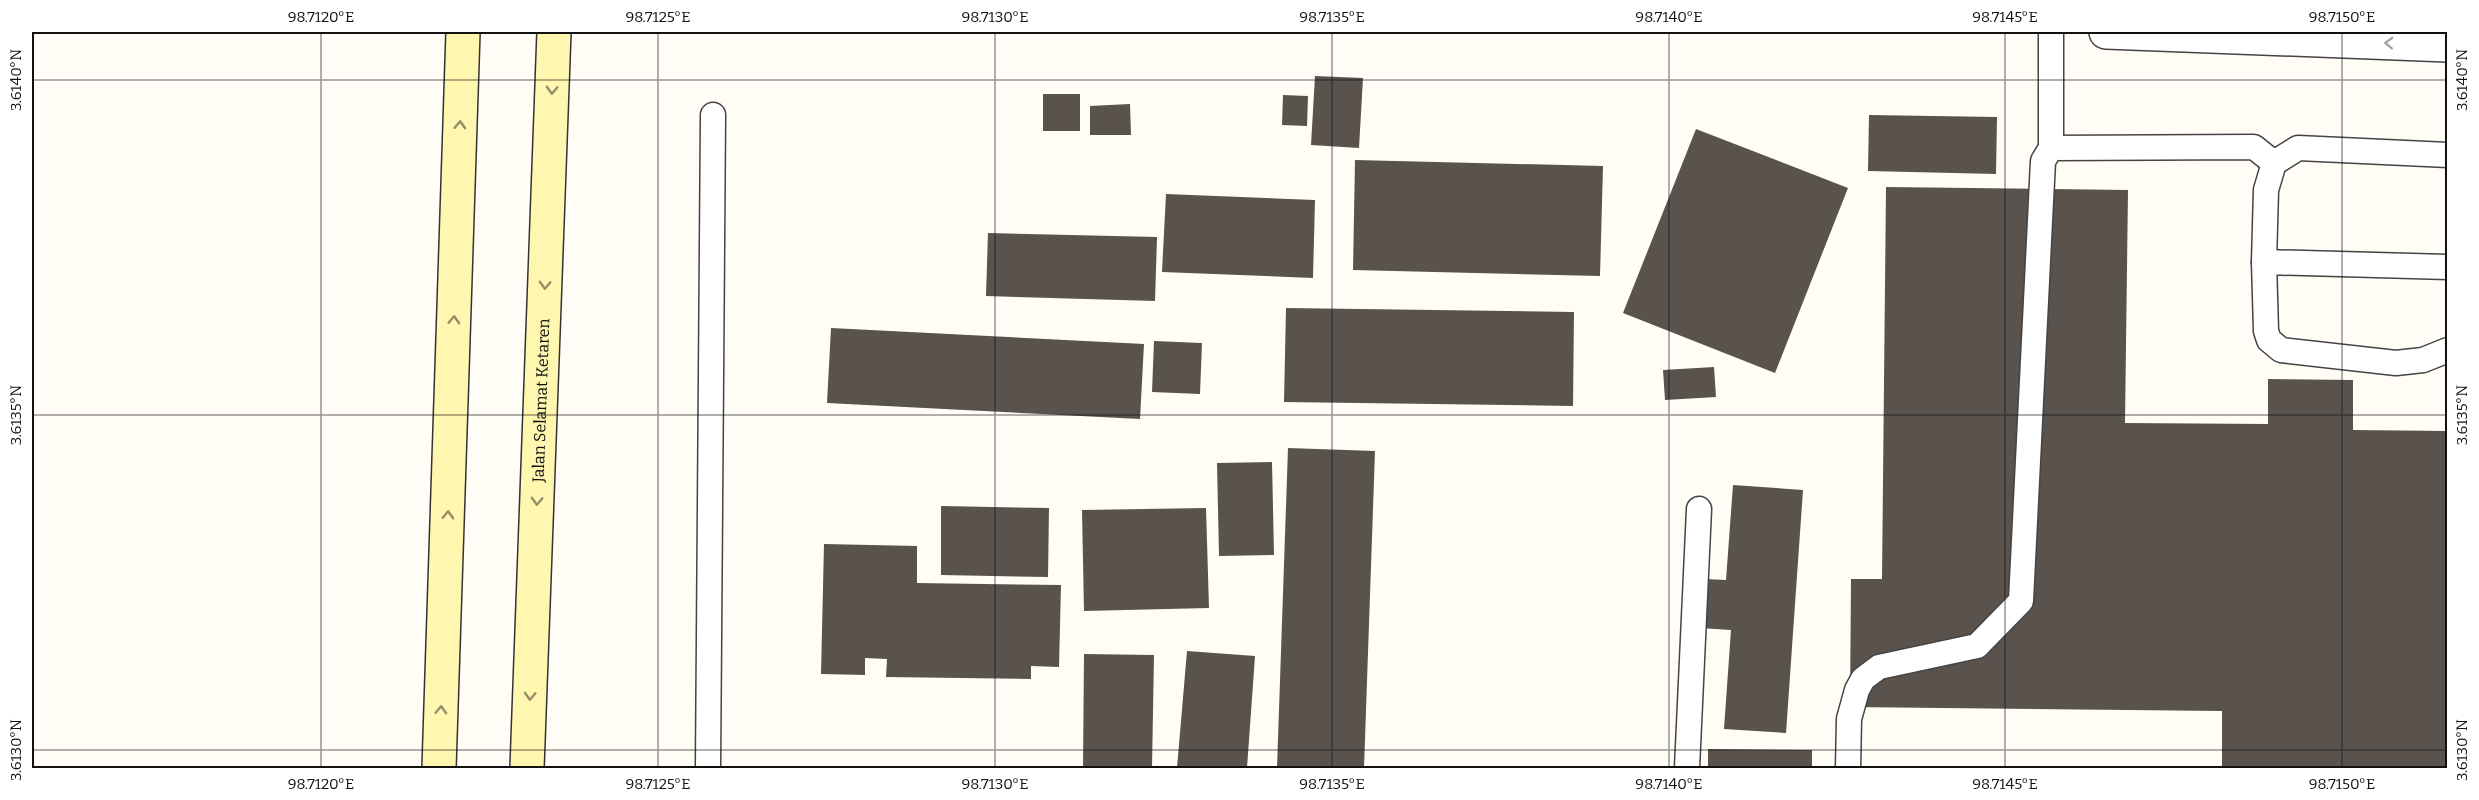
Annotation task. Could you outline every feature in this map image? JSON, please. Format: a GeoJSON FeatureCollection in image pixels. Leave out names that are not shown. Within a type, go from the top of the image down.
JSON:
{"type":"FeatureCollection","features":[{"type":"Feature","properties":{"kind":"street"},"geometry":{"type":"LineString","coordinates":[[440,768],[463,32]]}},
{"type":"Feature","properties":{"kind":"street","name":"Jalan Selamat Ketaren"},"geometry":{"type":"LineString","coordinates":[[527,768],[554,32]]}},
{"type":"Feature","properties":{"kind":"street"},"geometry":{"type":"LineString","coordinates":[[2106,32],[2448,45]]}},
{"type":"Feature","properties":{"kind":"lane"},"geometry":{"type":"LineString","coordinates":[[1848,768],[1849,719],[1857,690],[1863,679],[1880,667],[1977,646],[2021,601],[2043,162],[2051,148],[2051,32]]}},
{"type":"Feature","properties":{"kind":"lane"},"geometry":{"type":"LineString","coordinates":[[708,768],[713,115]]}},
{"type":"Feature","properties":{"kind":"lane"},"geometry":{"type":"LineString","coordinates":[[2051,148],[2254,147],[2274,163]]}},
{"type":"Feature","properties":{"kind":"lane"},"geometry":{"type":"LineString","coordinates":[[2448,155],[2298,148],[2274,163],[2266,190],[2264,262],[2266,331],[2269,340],[2281,350],[2396,363],[2423,360],[2448,350]]}},
{"type":"Feature","properties":{"kind":"lane"},"geometry":{"type":"LineString","coordinates":[[2264,262],[2448,267]]}},
{"type":"Feature","properties":{"kind":"lane"},"geometry":{"type":"LineString","coordinates":[[1687,768],[1699,509]]}},
{"type":"Feature","properties":{"kind":"building"},"geometry":{"type":"Polygon","coordinates":[[[1315,76],[1363,78],[1359,148],[1311,145],[1315,76]]]}},
{"type":"Feature","properties":{"kind":"building"},"geometry":{"type":"Polygon","coordinates":[[[1043,94],[1080,94],[1080,131],[1043,131],[1043,94]]]}},
{"type":"Feature","properties":{"kind":"building"},"geometry":{"type":"Polygon","coordinates":[[[1283,95],[1308,96],[1307,126],[1282,125],[1283,95]]]}},
{"type":"Feature","properties":{"kind":"building"},"geometry":{"type":"Polygon","coordinates":[[[1130,104],[1131,135],[1090,135],[1090,106],[1130,104]]]}},
{"type":"Feature","properties":{"kind":"building"},"geometry":{"type":"Polygon","coordinates":[[[1869,115],[1997,117],[1996,174],[1868,171],[1869,115]]]}},
{"type":"Feature","properties":{"kind":"building"},"geometry":{"type":"Polygon","coordinates":[[[1696,129],[1848,188],[1775,373],[1623,313],[1696,129]]]}},
{"type":"Feature","properties":{"kind":"building"},"geometry":{"type":"Polygon","coordinates":[[[1355,160],[1603,166],[1600,276],[1353,270],[1355,160]]]}},
{"type":"Feature","properties":{"kind":"building"},"geometry":{"type":"Polygon","coordinates":[[[1886,187],[2128,190],[2125,423],[2268,424],[2268,379],[2353,380],[2353,430],[2448,431],[2448,768],[2222,768],[2222,711],[1850,707],[1851,579],[1882,579],[1886,187]]]}},
{"type":"Feature","properties":{"kind":"building"},"geometry":{"type":"Polygon","coordinates":[[[1166,194],[1315,200],[1313,278],[1162,272],[1166,194]]]}},
{"type":"Feature","properties":{"kind":"building"},"geometry":{"type":"Polygon","coordinates":[[[988,233],[1157,237],[1155,301],[986,296],[988,233]]]}},
{"type":"Feature","properties":{"kind":"building"},"geometry":{"type":"Polygon","coordinates":[[[1286,308],[1574,312],[1573,406],[1284,402],[1286,308]]]}},
{"type":"Feature","properties":{"kind":"building"},"geometry":{"type":"Polygon","coordinates":[[[831,328],[1144,344],[1140,419],[827,403],[831,328]]]}},
{"type":"Feature","properties":{"kind":"building"},"geometry":{"type":"Polygon","coordinates":[[[1154,341],[1202,343],[1200,394],[1152,392],[1154,341]]]}},
{"type":"Feature","properties":{"kind":"building"},"geometry":{"type":"Polygon","coordinates":[[[1714,367],[1716,397],[1665,400],[1663,370],[1714,367]]]}},
{"type":"Feature","properties":{"kind":"building"},"geometry":{"type":"Polygon","coordinates":[[[1288,448],[1375,451],[1364,768],[1277,768],[1288,448]]]}},
{"type":"Feature","properties":{"kind":"building"},"geometry":{"type":"Polygon","coordinates":[[[1272,462],[1274,555],[1219,556],[1217,463],[1272,462]]]}},
{"type":"Feature","properties":{"kind":"building"},"geometry":{"type":"Polygon","coordinates":[[[1733,485],[1803,490],[1786,733],[1724,729],[1731,630],[1700,628],[1704,579],[1726,580],[1733,485]]]}},
{"type":"Feature","properties":{"kind":"building"},"geometry":{"type":"Polygon","coordinates":[[[941,506],[1049,508],[1048,577],[941,575],[941,506]]]}},
{"type":"Feature","properties":{"kind":"building"},"geometry":{"type":"Polygon","coordinates":[[[1206,508],[1209,608],[1084,611],[1082,510],[1206,508]]]}},
{"type":"Feature","properties":{"kind":"building"},"geometry":{"type":"Polygon","coordinates":[[[824,544],[917,546],[917,583],[1061,585],[1059,667],[1031,666],[1031,679],[886,677],[887,659],[865,658],[865,675],[821,674],[824,544]]]}},
{"type":"Feature","properties":{"kind":"building"},"geometry":{"type":"Polygon","coordinates":[[[1187,651],[1255,656],[1247,768],[1177,768],[1187,651]]]}},
{"type":"Feature","properties":{"kind":"building"},"geometry":{"type":"Polygon","coordinates":[[[1084,654],[1154,655],[1152,768],[1083,768],[1084,654]]]}},
{"type":"Feature","properties":{"kind":"building"},"geometry":{"type":"Polygon","coordinates":[[[1708,749],[1812,750],[1812,768],[1708,768],[1708,749]]]}}]}
